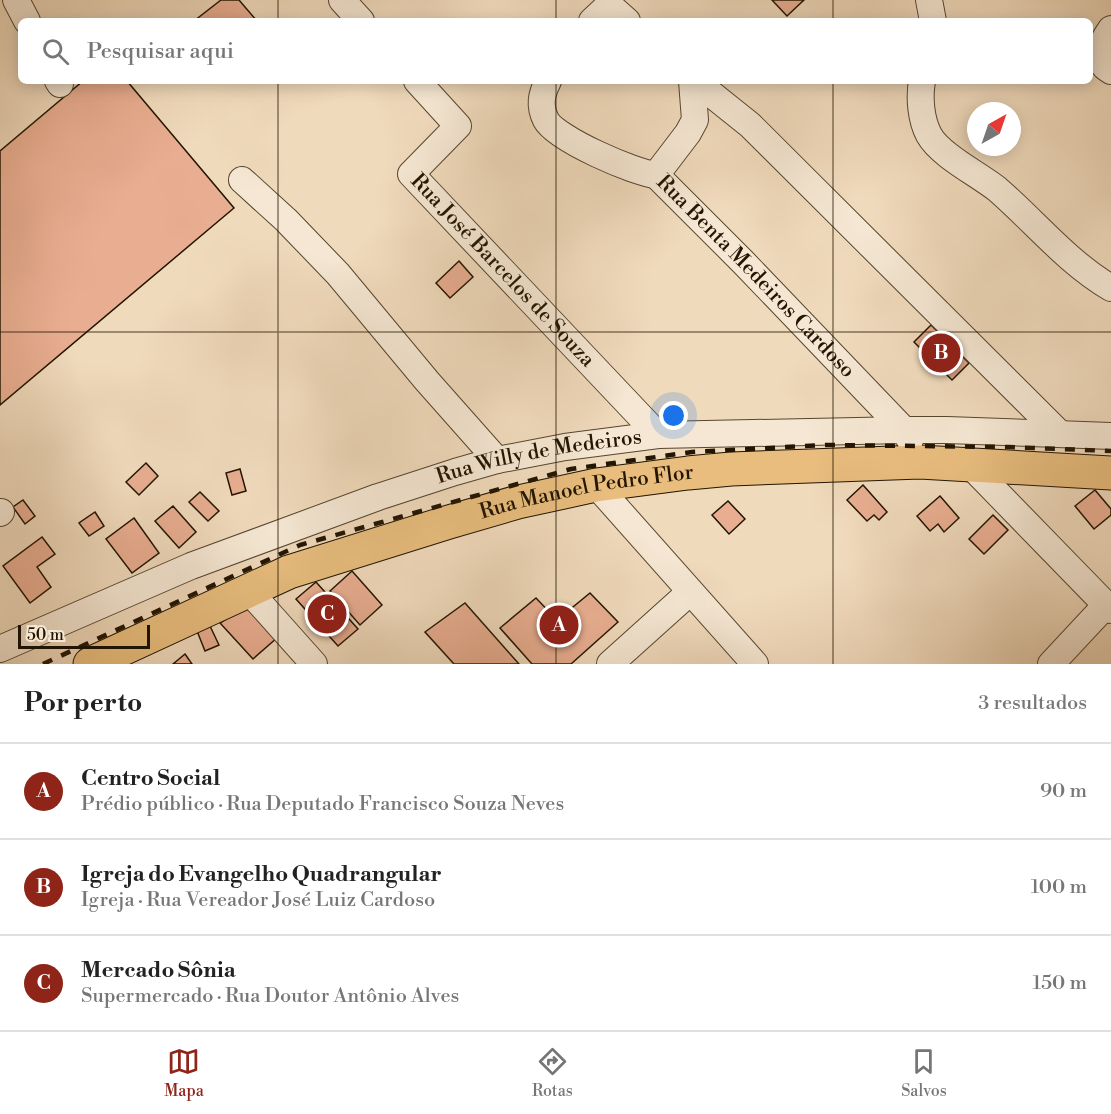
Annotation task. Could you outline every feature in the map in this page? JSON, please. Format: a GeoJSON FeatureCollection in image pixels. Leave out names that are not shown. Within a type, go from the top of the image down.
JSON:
{"type":"FeatureCollection","features":[{"type":"Feature","properties":{"kind":"main road","name":"Rua Manoel Pedro Flor"},"geometry":{"type":"LineString","coordinates":[[96,663],[248,590],[289,573],[393,538],[518,502],[596,485],[688,472],[920,462],[1111,472]]}},
{"type":"Feature","properties":{"kind":"street"},"geometry":{"type":"LineString","coordinates":[[16,0],[25,18]]}},
{"type":"Feature","properties":{"kind":"street"},"geometry":{"type":"LineString","coordinates":[[342,0],[358,18]]}},
{"type":"Feature","properties":{"kind":"street"},"geometry":{"type":"LineString","coordinates":[[929,0],[932,18]]}},
{"type":"Feature","properties":{"kind":"street"},"geometry":{"type":"LineString","coordinates":[[1111,29],[1103,39],[1099,58],[1102,64],[1111,71]]}},
{"type":"Feature","properties":{"kind":"street","name":"Rua José Barcelos de Souza"},"geometry":{"type":"LineString","coordinates":[[420,84],[458,126],[411,174],[658,435]]}},
{"type":"Feature","properties":{"kind":"street"},"geometry":{"type":"LineString","coordinates":[[547,84],[542,94],[541,106],[547,123],[577,144],[599,155],[646,174],[656,175]]}},
{"type":"Feature","properties":{"kind":"street","name":"Rua Benta Medeiros Cardoso"},"geometry":{"type":"LineString","coordinates":[[693,84],[695,120],[688,133],[656,175],[904,430],[920,462]]}},
{"type":"Feature","properties":{"kind":"street"},"geometry":{"type":"LineString","coordinates":[[697,84],[750,125],[1059,434]]}},
{"type":"Feature","properties":{"kind":"street"},"geometry":{"type":"LineString","coordinates":[[921,84],[923,118],[929,135],[941,149],[998,190],[1066,255],[1111,288]]}},
{"type":"Feature","properties":{"kind":"street"},"geometry":{"type":"LineString","coordinates":[[242,180],[286,220],[338,274],[427,381],[497,460]]}},
{"type":"Feature","properties":{"kind":"street","name":"Rua Willy de Medeiros"},"geometry":{"type":"LineString","coordinates":[[0,649],[249,543],[389,494],[497,460],[565,447],[658,435],[947,430],[1111,436]]}},
{"type":"Feature","properties":{"kind":"street"},"geometry":{"type":"LineString","coordinates":[[969,464],[1109,607],[1051,664]]}},
{"type":"Feature","properties":{"kind":"street"},"geometry":{"type":"LineString","coordinates":[[596,485],[755,664]]}},
{"type":"Feature","properties":{"kind":"street"},"geometry":{"type":"LineString","coordinates":[[248,590],[314,664]]}},
{"type":"Feature","properties":{"kind":"street"},"geometry":{"type":"LineString","coordinates":[[610,664],[690,592]]}},
{"type":"Feature","properties":{"kind":"building"},"geometry":{"type":"Polygon","coordinates":[[[221,0],[239,0],[254,18],[198,18],[221,0]]]}},
{"type":"Feature","properties":{"kind":"building"},"geometry":{"type":"Polygon","coordinates":[[[772,0],[804,0],[787,16],[772,0]]]}},
{"type":"Feature","properties":{"kind":"building"},"geometry":{"type":"Polygon","coordinates":[[[79,84],[130,84],[234,208],[0,405],[0,151],[79,84]]]}},
{"type":"Feature","properties":{"kind":"building"},"geometry":{"type":"Polygon","coordinates":[[[459,261],[473,277],[450,298],[436,283],[459,261]]]}},
{"type":"Feature","properties":{"kind":"building"},"geometry":{"type":"Polygon","coordinates":[[[931,325],[969,363],[952,380],[914,342],[931,325]]]}},
{"type":"Feature","properties":{"kind":"building"},"geometry":{"type":"Polygon","coordinates":[[[146,463],[158,476],[139,495],[126,482],[146,463]]]}},
{"type":"Feature","properties":{"kind":"building"},"geometry":{"type":"Polygon","coordinates":[[[240,469],[246,491],[232,495],[226,473],[240,469]]]}},
{"type":"Feature","properties":{"kind":"building"},"geometry":{"type":"Polygon","coordinates":[[[863,485],[887,512],[879,520],[874,515],[867,521],[847,500],[863,485]]]}},
{"type":"Feature","properties":{"kind":"building"},"geometry":{"type":"Polygon","coordinates":[[[1095,490],[1111,509],[1111,515],[1094,529],[1075,506],[1095,490]]]}},
{"type":"Feature","properties":{"kind":"building"},"geometry":{"type":"Polygon","coordinates":[[[200,492],[219,511],[208,521],[189,502],[200,492]]]}},
{"type":"Feature","properties":{"kind":"building"},"geometry":{"type":"Polygon","coordinates":[[[940,496],[959,518],[944,532],[938,524],[930,531],[917,516],[940,496]]]}},
{"type":"Feature","properties":{"kind":"building"},"geometry":{"type":"Polygon","coordinates":[[[23,500],[35,516],[25,524],[13,507],[23,500]]]}},
{"type":"Feature","properties":{"kind":"building"},"geometry":{"type":"Polygon","coordinates":[[[728,501],[745,519],[729,534],[712,515],[728,501]]]}},
{"type":"Feature","properties":{"kind":"building"},"geometry":{"type":"Polygon","coordinates":[[[173,506],[196,532],[179,548],[155,521],[173,506]]]}},
{"type":"Feature","properties":{"kind":"building"},"geometry":{"type":"Polygon","coordinates":[[[95,512],[104,526],[89,536],[79,523],[95,512]]]}},
{"type":"Feature","properties":{"kind":"building"},"geometry":{"type":"Polygon","coordinates":[[[993,515],[1008,530],[984,554],[969,539],[993,515]]]}},
{"type":"Feature","properties":{"kind":"building"},"geometry":{"type":"Polygon","coordinates":[[[134,518],[159,553],[132,573],[106,539],[134,518]]]}},
{"type":"Feature","properties":{"kind":"building"},"geometry":{"type":"Polygon","coordinates":[[[42,537],[55,554],[37,567],[51,587],[30,603],[3,566],[42,537]]]}},
{"type":"Feature","properties":{"kind":"building"},"geometry":{"type":"Polygon","coordinates":[[[352,571],[382,605],[360,625],[330,591],[352,571]]]}},
{"type":"Feature","properties":{"kind":"building"},"geometry":{"type":"Polygon","coordinates":[[[316,582],[358,629],[338,646],[296,599],[316,582]]]}},
{"type":"Feature","properties":{"kind":"building"},"geometry":{"type":"Polygon","coordinates":[[[590,593],[618,622],[571,664],[532,664],[500,628],[536,598],[557,620],[590,593]]]}},
{"type":"Feature","properties":{"kind":"building"},"geometry":{"type":"Polygon","coordinates":[[[465,603],[519,664],[454,664],[425,632],[465,603]]]}},
{"type":"Feature","properties":{"kind":"building"},"geometry":{"type":"Polygon","coordinates":[[[248,605],[278,637],[253,659],[220,623],[248,605]]]}},
{"type":"Feature","properties":{"kind":"building"},"geometry":{"type":"Polygon","coordinates":[[[210,626],[219,645],[205,651],[197,631],[210,626]]]}},
{"type":"Feature","properties":{"kind":"building"},"geometry":{"type":"Polygon","coordinates":[[[185,654],[192,664],[173,664],[185,654]]]}},
{"type":"Feature","properties":{"kind":"railway"},"geometry":{"type":"LineString","coordinates":[[43,664],[300,545],[571,469],[692,452],[825,445],[1008,447],[1111,451]]}},
{"type":"Feature","properties":{"kind":"place","name":"Igreja do Evangelho Quadrangular"},"geometry":{"type":"Point","coordinates":[941,353]}},
{"type":"Feature","properties":{"kind":"place","name":"Mercado Sônia"},"geometry":{"type":"Point","coordinates":[327,614]}},
{"type":"Feature","properties":{"kind":"place","name":"Centro Social"},"geometry":{"type":"Point","coordinates":[559,625]}}]}
